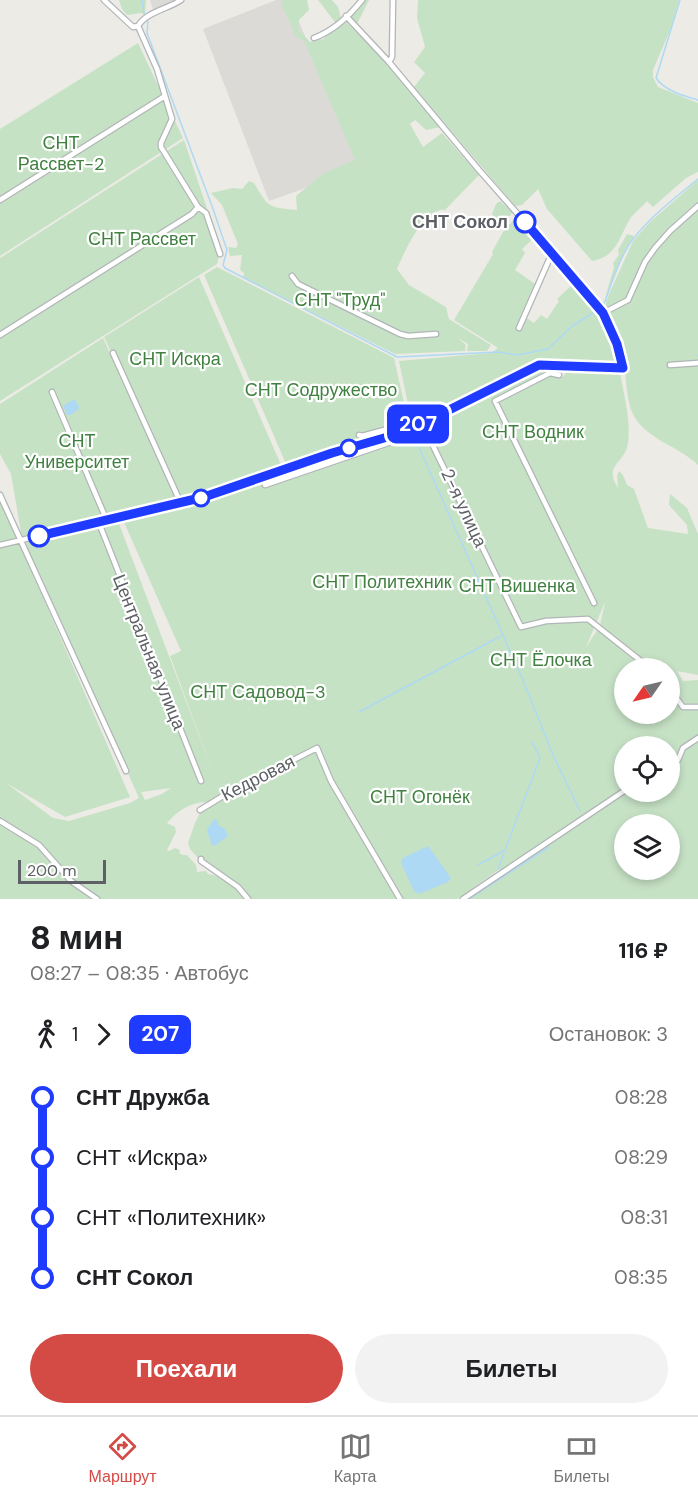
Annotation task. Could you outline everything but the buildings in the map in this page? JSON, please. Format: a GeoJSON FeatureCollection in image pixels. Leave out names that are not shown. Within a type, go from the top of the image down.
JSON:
{"type":"FeatureCollection","features":[{"type":"Feature","properties":{"kind":"street"},"geometry":{"type":"LineString","coordinates":[[104,0],[125,21],[133,27],[138,26]]}},
{"type":"Feature","properties":{"kind":"street"},"geometry":{"type":"LineString","coordinates":[[138,26],[149,16],[181,0]]}},
{"type":"Feature","properties":{"kind":"street"},"geometry":{"type":"LineString","coordinates":[[315,38],[346,16],[362,0]]}},
{"type":"Feature","properties":{"kind":"street"},"geometry":{"type":"LineString","coordinates":[[389,62],[392,57],[393,0]]}},
{"type":"Feature","properties":{"kind":"street"},"geometry":{"type":"LineString","coordinates":[[0,545],[179,504],[230,489],[400,432],[543,364],[623,368],[617,344],[603,313],[471,161],[389,62],[346,16]]}},
{"type":"Feature","properties":{"kind":"street"},"geometry":{"type":"LineString","coordinates":[[138,26],[157,69],[172,119],[161,142],[163,150],[198,207],[206,213],[220,254]]}},
{"type":"Feature","properties":{"kind":"street"},"geometry":{"type":"LineString","coordinates":[[0,200],[165,96]]}},
{"type":"Feature","properties":{"kind":"street"},"geometry":{"type":"LineString","coordinates":[[603,313],[628,300],[645,262],[655,248],[698,206]]}},
{"type":"Feature","properties":{"kind":"street"},"geometry":{"type":"LineString","coordinates":[[0,335],[192,214],[198,207]]}},
{"type":"Feature","properties":{"kind":"street"},"geometry":{"type":"LineString","coordinates":[[519,328],[552,253]]}},
{"type":"Feature","properties":{"kind":"street"},"geometry":{"type":"LineString","coordinates":[[292,276],[298,284],[400,334],[408,336],[436,334]]}},
{"type":"Feature","properties":{"kind":"street"},"geometry":{"type":"LineString","coordinates":[[113,353],[178,497],[179,504]]}},
{"type":"Feature","properties":{"kind":"street"},"geometry":{"type":"LineString","coordinates":[[670,365],[698,363]]}},
{"type":"Feature","properties":{"kind":"street"},"geometry":{"type":"LineString","coordinates":[[497,400],[550,373],[559,375]]}},
{"type":"Feature","properties":{"kind":"street"},"geometry":{"type":"LineString","coordinates":[[499,385],[497,400],[594,603]]}},
{"type":"Feature","properties":{"kind":"street"},"geometry":{"type":"LineString","coordinates":[[52,392],[107,521]]}},
{"type":"Feature","properties":{"kind":"street","name":"2-я улица"},"geometry":{"type":"LineString","coordinates":[[422,423],[521,627],[546,621],[588,618],[637,658]]}},
{"type":"Feature","properties":{"kind":"street"},"geometry":{"type":"LineString","coordinates":[[265,485],[397,440],[400,432],[399,426],[359,435]]}},
{"type":"Feature","properties":{"kind":"street"},"geometry":{"type":"LineString","coordinates":[[0,495],[126,771]]}},
{"type":"Feature","properties":{"kind":"street","name":"Центральная улица"},"geometry":{"type":"LineString","coordinates":[[99,523],[201,781]]}},
{"type":"Feature","properties":{"kind":"street"},"geometry":{"type":"LineString","coordinates":[[680,703],[683,707],[698,707]]}},
{"type":"Feature","properties":{"kind":"street"},"geometry":{"type":"LineString","coordinates":[[680,755],[683,748],[698,738]]}},
{"type":"Feature","properties":{"kind":"street","name":"Кедровая"},"geometry":{"type":"LineString","coordinates":[[200,810],[316,748],[331,781],[400,899]]}},
{"type":"Feature","properties":{"kind":"street"},"geometry":{"type":"LineString","coordinates":[[463,899],[614,798]]}},
{"type":"Feature","properties":{"kind":"street"},"geometry":{"type":"LineString","coordinates":[[0,821],[39,845],[71,881],[97,899]]}},
{"type":"Feature","properties":{"kind":"street"},"geometry":{"type":"LineString","coordinates":[[201,859],[238,887],[248,899]]}},
{"type":"Feature","properties":{"kind":"shaded area"},"geometry":{"type":"Polygon","coordinates":[[[150,0],[176,0],[154,12],[150,0]]]}},
{"type":"Feature","properties":{"kind":"shaded area"},"geometry":{"type":"Polygon","coordinates":[[[276,0],[290,0],[360,169],[269,201],[203,29],[276,0]]]}},
{"type":"Feature","properties":{"kind":"green space"},"geometry":{"type":"Polygon","coordinates":[[[119,0],[146,0],[145,15],[141,13],[127,15],[119,0]]]}},
{"type":"Feature","properties":{"kind":"green space","name":"СНТ \"Труд\""},"geometry":{"type":"Polygon","coordinates":[[[283,0],[307,0],[309,10],[299,20],[298,29],[310,42],[324,39],[346,22],[380,56],[441,127],[426,130],[415,120],[410,124],[423,147],[442,133],[479,175],[445,210],[437,211],[422,223],[397,269],[409,285],[446,307],[449,319],[491,345],[487,351],[467,351],[468,344],[458,338],[466,345],[465,351],[395,354],[243,278],[244,273],[240,270],[242,255],[230,256],[228,247],[236,248],[238,244],[222,205],[211,193],[233,188],[242,189],[249,181],[254,183],[270,205],[297,210],[296,196],[324,173],[355,160],[304,41],[296,37],[281,3],[283,0]]]}},
{"type":"Feature","properties":{"kind":"green space"},"geometry":{"type":"Polygon","coordinates":[[[318,0],[332,0],[338,7],[341,18],[338,22],[335,22],[318,0]]]}},
{"type":"Feature","properties":{"kind":"green space"},"geometry":{"type":"Polygon","coordinates":[[[364,0],[369,0],[357,24],[350,17],[364,0]]]}},
{"type":"Feature","properties":{"kind":"green space"},"geometry":{"type":"Polygon","coordinates":[[[418,0],[679,0],[671,28],[653,70],[653,77],[658,87],[698,103],[698,172],[686,178],[653,207],[647,201],[630,219],[612,251],[592,261],[547,209],[538,189],[522,205],[515,206],[414,87],[425,73],[414,62],[425,47],[417,18],[418,0]]]}},
{"type":"Feature","properties":{"kind":"green space","name":"СНТ Рассвет-2"},"geometry":{"type":"Polygon","coordinates":[[[138,43],[183,138],[0,256],[0,129],[138,43]]]}},
{"type":"Feature","properties":{"kind":"green space","name":"СНТ Рассвет"},"geometry":{"type":"Polygon","coordinates":[[[184,140],[221,250],[217,264],[0,401],[0,258],[184,140]]]}},
{"type":"Feature","properties":{"kind":"green space"},"geometry":{"type":"Polygon","coordinates":[[[698,180],[698,465],[654,437],[633,414],[630,408],[623,357],[609,320],[606,301],[633,241],[649,223],[698,180]]]}},
{"type":"Feature","properties":{"kind":"green space"},"geometry":{"type":"Polygon","coordinates":[[[500,201],[512,212],[500,224],[492,214],[496,204],[500,201]]]}},
{"type":"Feature","properties":{"kind":"green space"},"geometry":{"type":"Polygon","coordinates":[[[517,216],[536,236],[522,249],[525,253],[515,270],[538,286],[525,317],[534,323],[541,315],[547,319],[559,301],[557,299],[575,282],[602,312],[621,362],[617,366],[536,363],[412,424],[399,361],[491,353],[498,348],[454,320],[493,254],[503,232],[517,216]]]}},
{"type":"Feature","properties":{"kind":"green space"},"geometry":{"type":"Polygon","coordinates":[[[627,234],[634,236],[605,298],[614,267],[613,263],[619,255],[618,250],[627,234]]]}},
{"type":"Feature","properties":{"kind":"green space","name":"СНТ Содружество"},"geometry":{"type":"Polygon","coordinates":[[[217,267],[394,358],[409,425],[287,466],[204,275],[217,267]]]}},
{"type":"Feature","properties":{"kind":"green space","name":"СНТ Искра"},"geometry":{"type":"Polygon","coordinates":[[[199,277],[282,467],[215,490],[180,498],[104,337],[199,277]]]}},
{"type":"Feature","properties":{"kind":"green space","name":"СНТ Университет"},"geometry":{"type":"Polygon","coordinates":[[[103,338],[178,501],[22,538],[11,474],[0,454],[0,404],[103,338]]]}},
{"type":"Feature","properties":{"kind":"green space"},"geometry":{"type":"Polygon","coordinates":[[[558,369],[563,377],[568,370],[620,373],[627,408],[629,434],[626,450],[614,469],[614,480],[618,488],[619,471],[627,485],[634,489],[648,528],[688,534],[687,525],[669,505],[670,494],[687,508],[698,534],[698,675],[680,672],[680,658],[639,658],[600,625],[605,602],[586,647],[598,629],[634,658],[614,658],[614,724],[680,724],[680,704],[685,710],[698,709],[698,899],[468,899],[497,880],[500,869],[457,899],[250,899],[241,887],[199,859],[190,849],[188,843],[195,823],[201,811],[210,802],[186,807],[167,823],[175,827],[176,832],[167,850],[175,848],[180,850],[179,853],[187,855],[196,865],[197,872],[206,871],[224,880],[245,899],[0,899],[0,499],[130,797],[65,817],[6,783],[53,818],[69,821],[130,803],[139,798],[25,543],[118,521],[215,778],[170,656],[181,651],[123,520],[247,489],[413,432],[535,370],[558,369]],[[171,788],[141,792],[145,800],[171,788]]]}},
{"type":"Feature","properties":{"kind":"green space"},"geometry":{"type":"Polygon","coordinates":[[[680,676],[683,681],[698,680],[698,706],[684,705],[680,700],[680,676]]]}},
{"type":"Feature","properties":{"kind":"water"},"geometry":{"type":"Polygon","coordinates":[[[74,399],[79,406],[78,410],[67,415],[63,406],[74,399]]]}},
{"type":"Feature","properties":{"kind":"water"},"geometry":{"type":"Polygon","coordinates":[[[214,819],[225,829],[228,836],[212,846],[207,830],[214,819]]]}},
{"type":"Feature","properties":{"kind":"water"},"geometry":{"type":"Polygon","coordinates":[[[428,846],[451,878],[448,882],[419,894],[414,891],[401,863],[403,858],[428,846]]]}},
{"type":"Feature","properties":{"kind":"waterway"},"geometry":{"type":"LineString","coordinates":[[142,0],[144,13]]}},
{"type":"Feature","properties":{"kind":"waterway"},"geometry":{"type":"LineString","coordinates":[[680,0],[656,78],[670,90],[698,100]]}},
{"type":"Feature","properties":{"kind":"waterway"},"geometry":{"type":"LineString","coordinates":[[148,21],[147,33],[227,250],[223,265],[225,268],[397,357],[498,352],[517,355],[548,349],[572,326],[596,311]]}},
{"type":"Feature","properties":{"kind":"waterway"},"geometry":{"type":"LineString","coordinates":[[603,306],[620,262],[633,239],[656,215],[698,179]]}},
{"type":"Feature","properties":{"kind":"waterway"},"geometry":{"type":"LineString","coordinates":[[414,436],[522,678],[553,755],[580,811]]}},
{"type":"Feature","properties":{"kind":"waterway"},"geometry":{"type":"LineString","coordinates":[[359,712],[501,636]]}},
{"type":"Feature","properties":{"kind":"waterway"},"geometry":{"type":"LineString","coordinates":[[478,865],[505,850],[540,758],[532,742]]}},
{"type":"Feature","properties":{"kind":"waterway"},"geometry":{"type":"LineString","coordinates":[[469,899],[549,847]]}},
{"type":"Feature","properties":{"kind":"waterway"},"geometry":{"type":"LineString","coordinates":[[498,869],[504,853]]}},
{"type":"Feature","properties":{"kind":"waterway"},"geometry":{"type":"LineString","coordinates":[[488,879],[503,870]]}},
{"type":"Feature","properties":{"kind":"bus line","name":"207"},"geometry":{"type":"LineString","coordinates":[[39,536],[204,497],[332,453],[398,434],[400,430],[439,415],[535,366],[556,364],[623,368],[617,344],[597,304],[525,222]]}},
{"type":"Feature","properties":{"kind":"place","name":"СНТ Сокол"},"geometry":{"type":"Point","coordinates":[525,222]}},
{"type":"Feature","properties":{"kind":"park label","name":"СНТ Водник"},"geometry":{"type":"Point","coordinates":[533,432]}},
{"type":"Feature","properties":{"kind":"park label","name":"СНТ Политехник"},"geometry":{"type":"Point","coordinates":[382,582]}},
{"type":"Feature","properties":{"kind":"park label","name":"СНТ Вишенка"},"geometry":{"type":"Point","coordinates":[517,586]}},
{"type":"Feature","properties":{"kind":"park label","name":"СНТ Ёлочка"},"geometry":{"type":"Point","coordinates":[541,660]}},
{"type":"Feature","properties":{"kind":"park label","name":"СНТ Садовод-3"},"geometry":{"type":"Point","coordinates":[258,692]}},
{"type":"Feature","properties":{"kind":"park label","name":"СНТ Огонёк"},"geometry":{"type":"Point","coordinates":[420,797]}}]}
